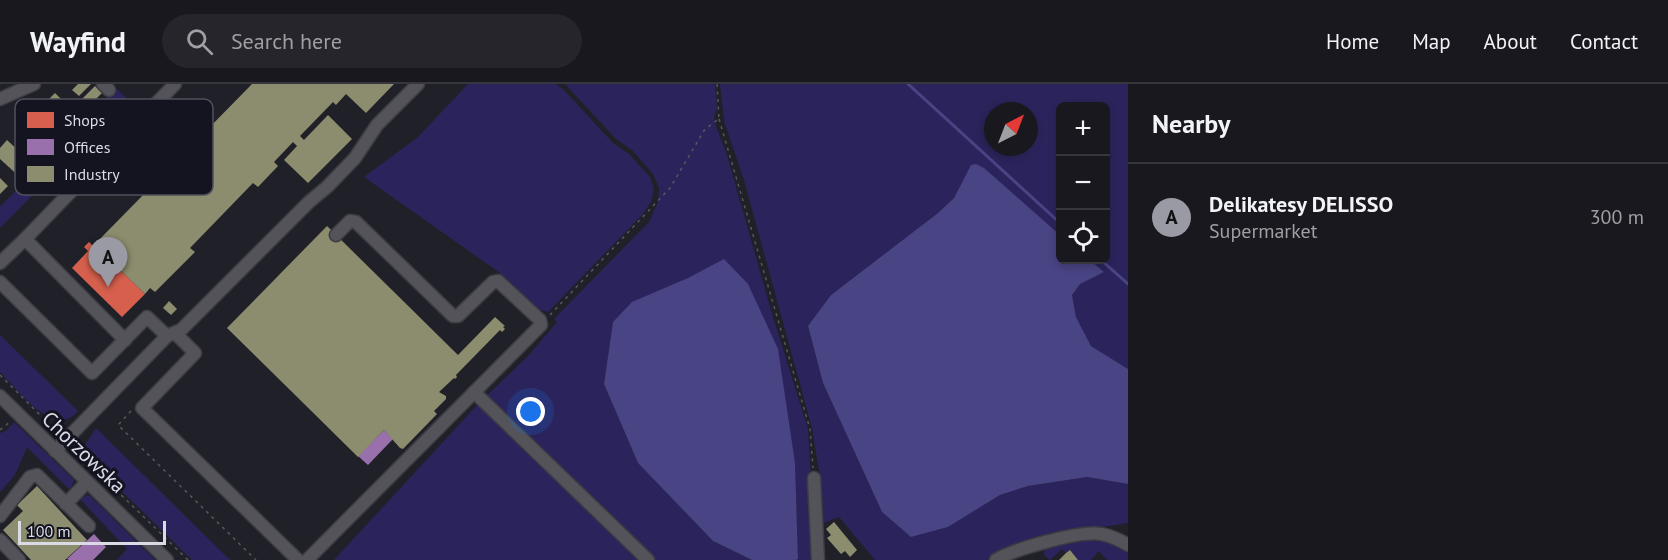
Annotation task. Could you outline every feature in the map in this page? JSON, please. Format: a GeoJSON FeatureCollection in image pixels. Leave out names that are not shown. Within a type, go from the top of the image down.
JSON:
{"type":"FeatureCollection","features":[{"type":"Feature","properties":{"kind":"street"},"geometry":{"type":"LineString","coordinates":[[0,99],[34,84]]}},
{"type":"Feature","properties":{"kind":"street"},"geometry":{"type":"LineString","coordinates":[[160,99],[175,84]]}},
{"type":"Feature","properties":{"kind":"street"},"geometry":{"type":"LineString","coordinates":[[55,451],[171,335],[181,330],[334,180],[355,158],[376,125],[418,84]]}},
{"type":"Feature","properties":{"kind":"street"},"geometry":{"type":"LineString","coordinates":[[0,263],[67,195]]}},
{"type":"Feature","properties":{"kind":"street"},"geometry":{"type":"LineString","coordinates":[[308,560],[540,325],[540,320],[498,281],[493,282],[458,316],[453,316],[356,222],[350,221],[336,235]]}},
{"type":"Feature","properties":{"kind":"street"},"geometry":{"type":"LineString","coordinates":[[24,239],[125,340]]}},
{"type":"Feature","properties":{"kind":"street"},"geometry":{"type":"LineString","coordinates":[[0,282],[92,373],[147,317],[195,353],[142,408],[298,560]]}},
{"type":"Feature","properties":{"kind":"street"},"geometry":{"type":"LineString","coordinates":[[474,392],[648,560]]}},
{"type":"Feature","properties":{"kind":"street","name":"Chorzowska"},"geometry":{"type":"LineString","coordinates":[[0,396],[167,560]]}},
{"type":"Feature","properties":{"kind":"street"},"geometry":{"type":"LineString","coordinates":[[0,516],[33,475],[37,475],[89,526]]}},
{"type":"Feature","properties":{"kind":"street"},"geometry":{"type":"LineString","coordinates":[[814,478],[818,560]]}},
{"type":"Feature","properties":{"kind":"street"},"geometry":{"type":"LineString","coordinates":[[66,504],[87,482]]}},
{"type":"Feature","properties":{"kind":"street"},"geometry":{"type":"LineString","coordinates":[[996,560],[1035,546],[1082,534],[1100,534],[1128,545]]}},
{"type":"Feature","properties":{"kind":"street"},"geometry":{"type":"LineString","coordinates":[[0,540],[19,560]]}},
{"type":"Feature","properties":{"kind":"path"},"geometry":{"type":"LineString","coordinates":[[717,84],[719,119],[810,429],[814,478]]}},
{"type":"Feature","properties":{"kind":"path"},"geometry":{"type":"LineString","coordinates":[[540,325],[670,188],[705,129],[719,119]]}},
{"type":"Feature","properties":{"kind":"path"},"geometry":{"type":"LineString","coordinates":[[0,375],[188,560]]}},
{"type":"Feature","properties":{"kind":"path"},"geometry":{"type":"LineString","coordinates":[[0,430],[18,414]]}},
{"type":"Feature","properties":{"kind":"shaded area"},"geometry":{"type":"Polygon","coordinates":[[[468,84],[556,84],[613,143],[629,154],[650,177],[654,189],[651,202],[642,215],[548,312],[537,309],[500,273],[364,177],[418,137],[468,84]]]}},
{"type":"Feature","properties":{"kind":"shaded area"},"geometry":{"type":"Polygon","coordinates":[[[565,84],[715,84],[717,109],[714,116],[715,124],[727,155],[772,314],[808,429],[816,560],[796,560],[798,559],[795,463],[724,259],[613,322],[604,384],[638,463],[713,541],[752,560],[334,560],[479,403],[529,355],[557,322],[554,319],[649,222],[658,202],[659,188],[653,174],[632,150],[616,139],[565,84]]]}},
{"type":"Feature","properties":{"kind":"shaded area"},"geometry":{"type":"Polygon","coordinates":[[[720,84],[1128,84],[1128,369],[1091,346],[1076,317],[1072,295],[1080,284],[1104,272],[1095,264],[1110,264],[1110,102],[1056,102],[1056,232],[971,165],[954,198],[938,213],[831,295],[808,327],[823,383],[882,512],[911,537],[948,527],[1000,495],[1028,486],[1087,477],[1128,484],[1128,523],[1030,538],[988,560],[875,560],[839,517],[818,525],[821,482],[812,428],[744,180],[724,121],[720,84]]]}},
{"type":"Feature","properties":{"kind":"shaded area"},"geometry":{"type":"Polygon","coordinates":[[[116,88],[127,99],[105,99],[116,88]]]}},
{"type":"Feature","properties":{"kind":"shaded area"},"geometry":{"type":"Polygon","coordinates":[[[976,164],[984,168],[1056,231],[1056,264],[1095,264],[1104,272],[1080,284],[1072,295],[1076,317],[1091,346],[1128,369],[1128,484],[1087,477],[1028,486],[1000,495],[948,527],[911,537],[882,512],[823,383],[808,326],[831,295],[938,213],[954,198],[971,165],[976,164]]]}},
{"type":"Feature","properties":{"kind":"shaded area"},"geometry":{"type":"Polygon","coordinates":[[[15,192],[15,195],[32,195],[0,228],[0,207],[15,192]]]}},
{"type":"Feature","properties":{"kind":"shaded area"},"geometry":{"type":"Polygon","coordinates":[[[724,259],[748,284],[778,349],[795,463],[798,559],[796,560],[752,560],[713,541],[638,463],[604,384],[613,322],[632,302],[688,278],[724,259]]]}},
{"type":"Feature","properties":{"kind":"shaded area"},"geometry":{"type":"Polygon","coordinates":[[[0,335],[78,411],[68,418],[58,420],[36,409],[0,372],[0,335]]]}},
{"type":"Feature","properties":{"kind":"shaded area"},"geometry":{"type":"Polygon","coordinates":[[[14,422],[74,480],[70,490],[27,447],[15,475],[0,492],[0,433],[6,431],[14,422]]]}},
{"type":"Feature","properties":{"kind":"shaded area"},"geometry":{"type":"Polygon","coordinates":[[[96,428],[230,560],[192,560],[87,457],[85,445],[96,428]]]}},
{"type":"Feature","properties":{"kind":"shaded area"},"geometry":{"type":"Polygon","coordinates":[[[87,495],[155,560],[117,560],[127,549],[80,499],[87,495]]]}},
{"type":"Feature","properties":{"kind":"shaded area"},"geometry":{"type":"Polygon","coordinates":[[[1095,538],[1128,550],[1128,560],[1107,560],[1099,551],[1091,560],[1078,560],[1070,550],[1066,553],[1062,549],[1050,560],[1044,555],[1045,546],[1095,538]]]}},
{"type":"Feature","properties":{"kind":"building: Shops"},"geometry":{"type":"Polygon","coordinates":[[[89,242],[145,294],[122,317],[72,268],[88,251],[84,247],[89,242]]]}},
{"type":"Feature","properties":{"kind":"building: Offices"},"geometry":{"type":"Polygon","coordinates":[[[384,430],[393,439],[368,465],[358,456],[384,430]]]}},
{"type":"Feature","properties":{"kind":"building: Offices"},"geometry":{"type":"Polygon","coordinates":[[[94,534],[106,547],[93,560],[67,559],[94,534]]]}},
{"type":"Feature","properties":{"kind":"building: Industry"},"geometry":{"type":"Polygon","coordinates":[[[78,84],[91,84],[79,96],[72,90],[78,84]]]}},
{"type":"Feature","properties":{"kind":"building: Industry"},"geometry":{"type":"Polygon","coordinates":[[[252,84],[394,84],[366,113],[346,94],[336,105],[333,102],[300,136],[304,140],[328,115],[352,139],[308,183],[284,160],[297,146],[293,142],[274,162],[278,166],[258,187],[253,183],[190,248],[195,252],[155,292],[150,288],[145,294],[94,245],[143,195],[213,195],[213,124],[252,84]]]}},
{"type":"Feature","properties":{"kind":"building: Industry"},"geometry":{"type":"Polygon","coordinates":[[[95,86],[102,93],[96,99],[82,99],[95,86]]]}},
{"type":"Feature","properties":{"kind":"building: Industry"},"geometry":{"type":"Polygon","coordinates":[[[55,93],[61,99],[49,99],[55,93]]]}},
{"type":"Feature","properties":{"kind":"building: Industry"},"geometry":{"type":"Polygon","coordinates":[[[7,140],[15,147],[15,173],[0,159],[0,148],[7,140]]]}},
{"type":"Feature","properties":{"kind":"building: Industry"},"geometry":{"type":"Polygon","coordinates":[[[0,178],[8,186],[0,194],[0,178]]]}},
{"type":"Feature","properties":{"kind":"building: Industry"},"geometry":{"type":"Polygon","coordinates":[[[327,226],[458,355],[495,317],[505,326],[503,327],[505,329],[502,332],[500,330],[456,375],[455,379],[439,392],[446,396],[446,399],[434,411],[437,414],[403,449],[384,430],[358,457],[227,328],[327,226]]]}},
{"type":"Feature","properties":{"kind":"building: Industry"},"geometry":{"type":"Polygon","coordinates":[[[169,301],[177,309],[171,315],[163,308],[169,301]]]}},
{"type":"Feature","properties":{"kind":"building: Industry"},"geometry":{"type":"Polygon","coordinates":[[[37,486],[87,540],[65,560],[31,560],[3,530],[23,511],[17,505],[37,486]]]}},
{"type":"Feature","properties":{"kind":"building: Industry"},"geometry":{"type":"Polygon","coordinates":[[[834,522],[857,550],[850,557],[845,551],[841,554],[827,538],[831,535],[826,529],[834,522]]]}},
{"type":"Feature","properties":{"kind":"building: Industry"},"geometry":{"type":"Polygon","coordinates":[[[1070,550],[1078,560],[1059,560],[1066,553],[1070,550]]]}},
{"type":"Feature","properties":{"kind":"waterway"},"geometry":{"type":"LineString","coordinates":[[908,84],[1056,219]]}},
{"type":"Feature","properties":{"kind":"waterway"},"geometry":{"type":"LineString","coordinates":[[1106,264],[1128,284]]}},
{"type":"Feature","properties":{"kind":"place","name":"Delikatesy DELISSO"},"geometry":{"type":"Point","coordinates":[108,287]}}]}
